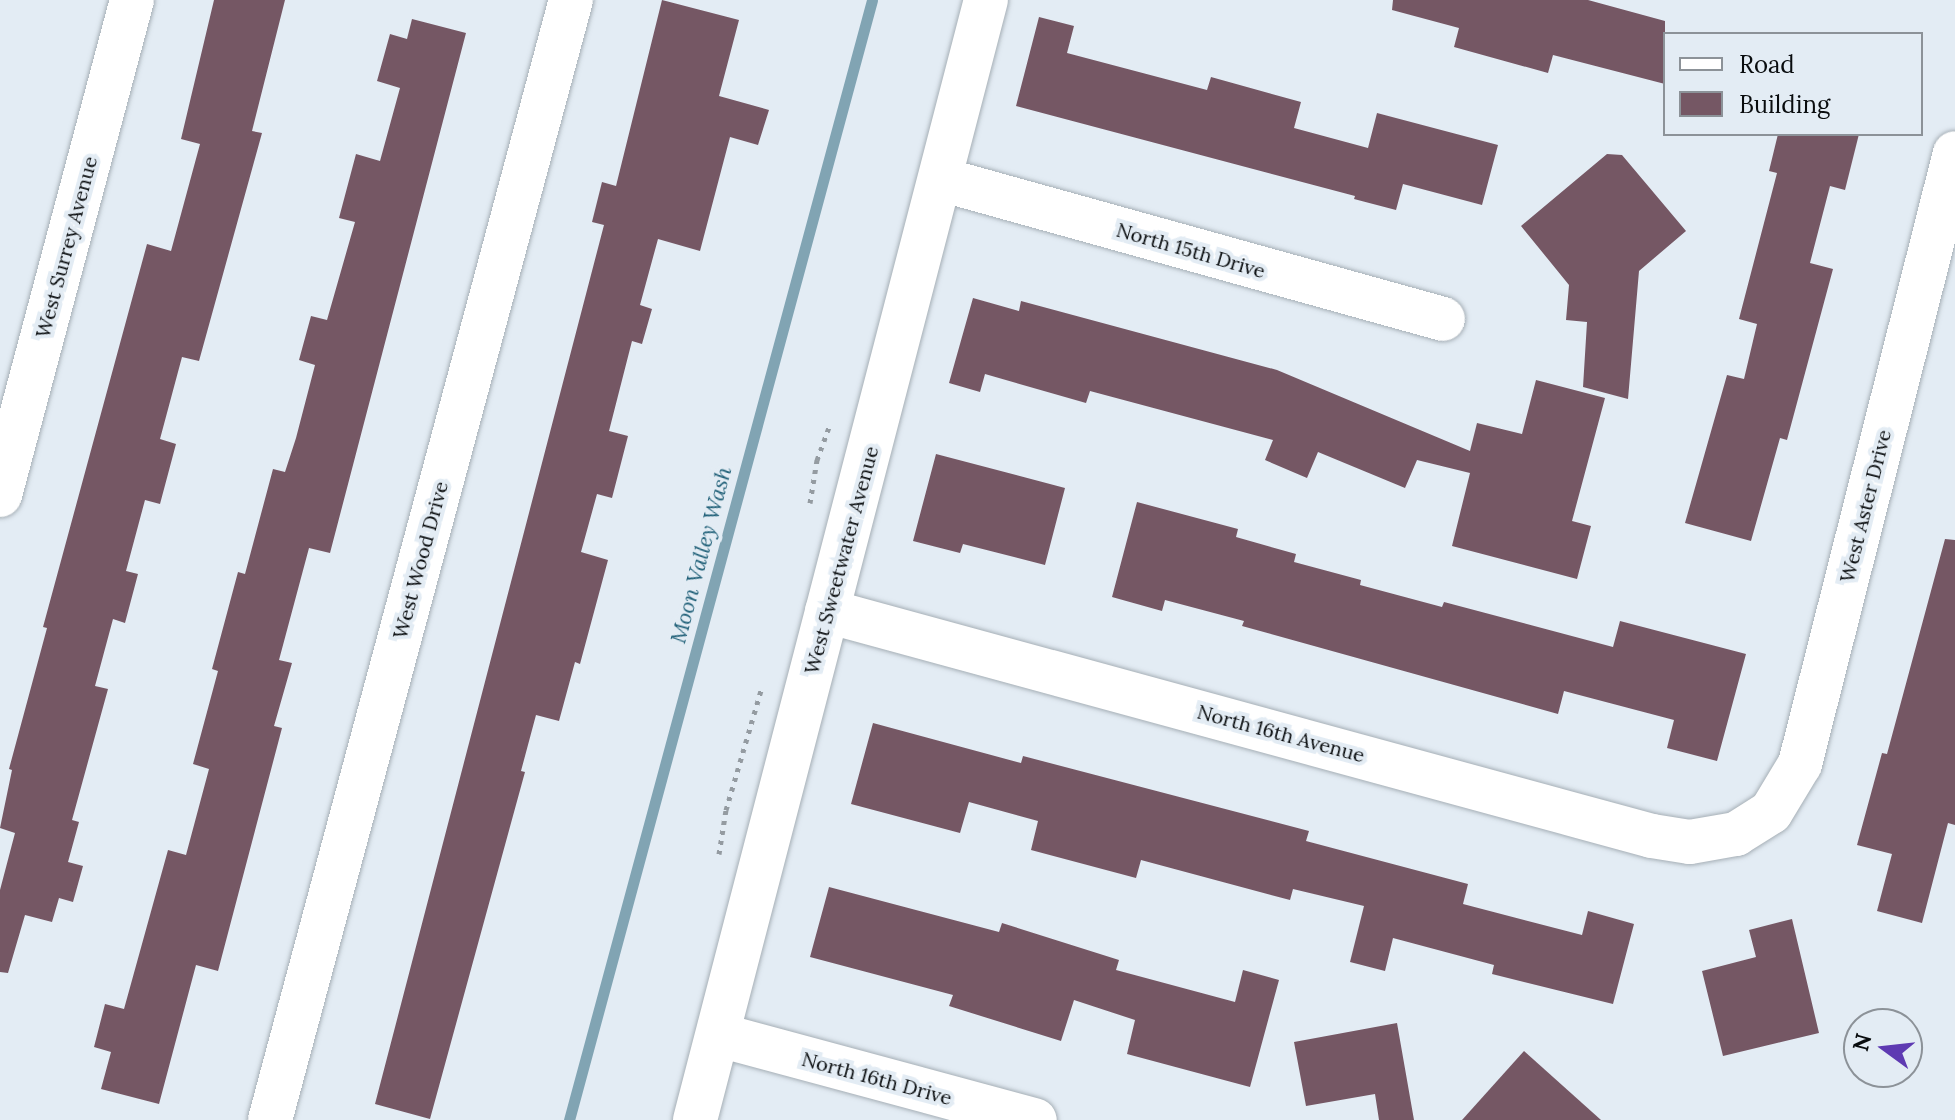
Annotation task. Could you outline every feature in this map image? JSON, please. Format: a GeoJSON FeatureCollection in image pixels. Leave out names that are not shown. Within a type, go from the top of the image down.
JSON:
{"type":"FeatureCollection","features":[{"type":"Feature","properties":{"kind":"street","name":"West Surrey Avenue"},"geometry":{"type":"LineString","coordinates":[[0,495],[132,0]]}},
{"type":"Feature","properties":{"kind":"street","name":"West Wood Drive"},"geometry":{"type":"LineString","coordinates":[[270,1120],[571,0]]}},
{"type":"Feature","properties":{"kind":"street","name":"West Sweetwater Avenue"},"geometry":{"type":"LineString","coordinates":[[695,1120],[986,0]]}},
{"type":"Feature","properties":{"kind":"street","name":"West Aster Drive"},"geometry":{"type":"LineString","coordinates":[[1736,834],[1771,812],[1800,764],[1955,153]]}},
{"type":"Feature","properties":{"kind":"street","name":"North 15th Drive"},"geometry":{"type":"LineString","coordinates":[[940,179],[1443,319]]}},
{"type":"Feature","properties":{"kind":"street","name":"North 16th Avenue"},"geometry":{"type":"LineString","coordinates":[[827,611],[1652,836],[1690,842],[1736,834]]}},
{"type":"Feature","properties":{"kind":"street","name":"North 16th Drive"},"geometry":{"type":"LineString","coordinates":[[719,1035],[1035,1120]]}},
{"type":"Feature","properties":{"kind":"building"},"geometry":{"type":"Polygon","coordinates":[[[214,0],[285,0],[252,131],[262,133],[199,361],[182,357],[160,439],[176,444],[160,504],[145,500],[126,571],[138,574],[125,623],[113,619],[95,686],[108,689],[72,820],[79,822],[68,862],[83,866],[73,902],[59,898],[52,922],[25,915],[8,973],[0,972],[0,890],[15,833],[0,828],[12,770],[9,769],[47,628],[43,627],[147,244],[171,251],[200,144],[181,139],[214,0]]]}},
{"type":"Feature","properties":{"kind":"building"},"geometry":{"type":"Polygon","coordinates":[[[662,0],[739,20],[719,96],[769,110],[758,145],[730,137],[700,251],[658,239],[640,305],[652,309],[642,344],[632,341],[609,431],[628,436],[612,498],[597,494],[581,552],[608,560],[580,664],[575,662],[559,721],[536,715],[521,771],[525,772],[430,1119],[375,1104],[604,225],[592,222],[602,182],[616,186],[662,0]]]}},
{"type":"Feature","properties":{"kind":"building"},"geometry":{"type":"Polygon","coordinates":[[[1393,0],[1588,0],[1665,21],[1663,83],[1553,55],[1548,73],[1454,47],[1459,28],[1392,10],[1393,0]]]}},
{"type":"Feature","properties":{"kind":"building"},"geometry":{"type":"Polygon","coordinates":[[[1039,17],[1074,26],[1067,53],[1207,90],[1211,77],[1301,102],[1294,128],[1368,148],[1377,113],[1498,145],[1482,205],[1403,184],[1396,210],[1354,199],[1355,196],[1016,106],[1039,17]]]}},
{"type":"Feature","properties":{"kind":"building"},"geometry":{"type":"Polygon","coordinates":[[[412,19],[466,33],[330,553],[309,548],[279,660],[292,663],[274,726],[282,728],[218,971],[196,965],[159,1104],[101,1089],[111,1052],[94,1047],[105,1004],[124,1009],[168,850],[186,855],[209,769],[193,764],[218,671],[212,669],[238,572],[245,574],[273,469],[285,472],[296,438],[315,365],[299,360],[311,316],[327,320],[355,222],[339,218],[356,154],[380,161],[400,88],[377,81],[390,34],[407,39],[412,19]]]}},
{"type":"Feature","properties":{"kind":"building"},"geometry":{"type":"Polygon","coordinates":[[[1778,136],[1858,136],[1845,190],[1830,186],[1810,263],[1833,269],[1787,440],[1780,438],[1751,541],[1685,523],[1727,375],[1744,379],[1757,324],[1739,319],[1777,173],[1769,171],[1778,136]]]}},
{"type":"Feature","properties":{"kind":"building"},"geometry":{"type":"Polygon","coordinates":[[[1607,154],[1622,155],[1686,231],[1639,271],[1628,399],[1583,387],[1587,322],[1566,320],[1569,285],[1521,226],[1607,154]]]}},
{"type":"Feature","properties":{"kind":"building"},"geometry":{"type":"Polygon","coordinates":[[[973,298],[1019,311],[1021,301],[1277,370],[1470,451],[1477,423],[1522,434],[1536,380],[1605,398],[1572,521],[1591,526],[1577,579],[1452,546],[1470,473],[1417,460],[1405,488],[1318,452],[1307,478],[1265,460],[1273,440],[1090,391],[1086,403],[985,374],[980,392],[949,383],[973,298]]]}},
{"type":"Feature","properties":{"kind":"building"},"geometry":{"type":"Polygon","coordinates":[[[936,454],[1065,488],[1045,565],[963,544],[960,553],[913,541],[936,454]]]}},
{"type":"Feature","properties":{"kind":"building"},"geometry":{"type":"Polygon","coordinates":[[[1137,502],[1238,529],[1236,537],[1296,554],[1294,562],[1361,580],[1360,585],[1442,607],[1444,602],[1613,647],[1620,621],[1746,654],[1717,761],[1667,748],[1674,720],[1564,691],[1558,714],[1242,626],[1244,621],[1165,600],[1162,611],[1112,597],[1137,502]]]}},
{"type":"Feature","properties":{"kind":"building"},"geometry":{"type":"Polygon","coordinates":[[[1945,539],[1955,540],[1955,825],[1948,823],[1922,923],[1877,911],[1892,854],[1857,845],[1882,753],[1887,754],[1945,539]]]}},
{"type":"Feature","properties":{"kind":"building"},"geometry":{"type":"Polygon","coordinates":[[[873,723],[1021,763],[1023,756],[1309,831],[1306,841],[1468,884],[1463,904],[1582,935],[1588,911],[1634,924],[1613,1004],[1492,974],[1494,965],[1393,938],[1385,971],[1350,962],[1364,906],[1293,889],[1290,900],[1141,860],[1136,878],[1031,850],[1038,821],[969,802],[960,833],[851,804],[873,723]]]}},
{"type":"Feature","properties":{"kind":"building"},"geometry":{"type":"Polygon","coordinates":[[[829,887],[999,932],[1002,923],[1119,960],[1116,970],[1235,1002],[1243,970],[1279,980],[1250,1087],[1127,1054],[1135,1020],[1074,1000],[1061,1041],[949,1006],[953,995],[810,957],[829,887]]]}},
{"type":"Feature","properties":{"kind":"building"},"geometry":{"type":"Polygon","coordinates":[[[1792,919],[1819,1033],[1723,1056],[1702,971],[1756,957],[1749,930],[1792,919]]]}},
{"type":"Feature","properties":{"kind":"building"},"geometry":{"type":"Polygon","coordinates":[[[1397,1023],[1414,1120],[1379,1120],[1375,1094],[1306,1106],[1294,1042],[1397,1023]]]}},
{"type":"Feature","properties":{"kind":"building"},"geometry":{"type":"Polygon","coordinates":[[[1524,1051],[1601,1120],[1462,1120],[1524,1051]]]}},
{"type":"Feature","properties":{"kind":"waterway","name":"Moon Valley Wash"},"geometry":{"type":"LineString","coordinates":[[569,1120],[872,0]]}}]}
